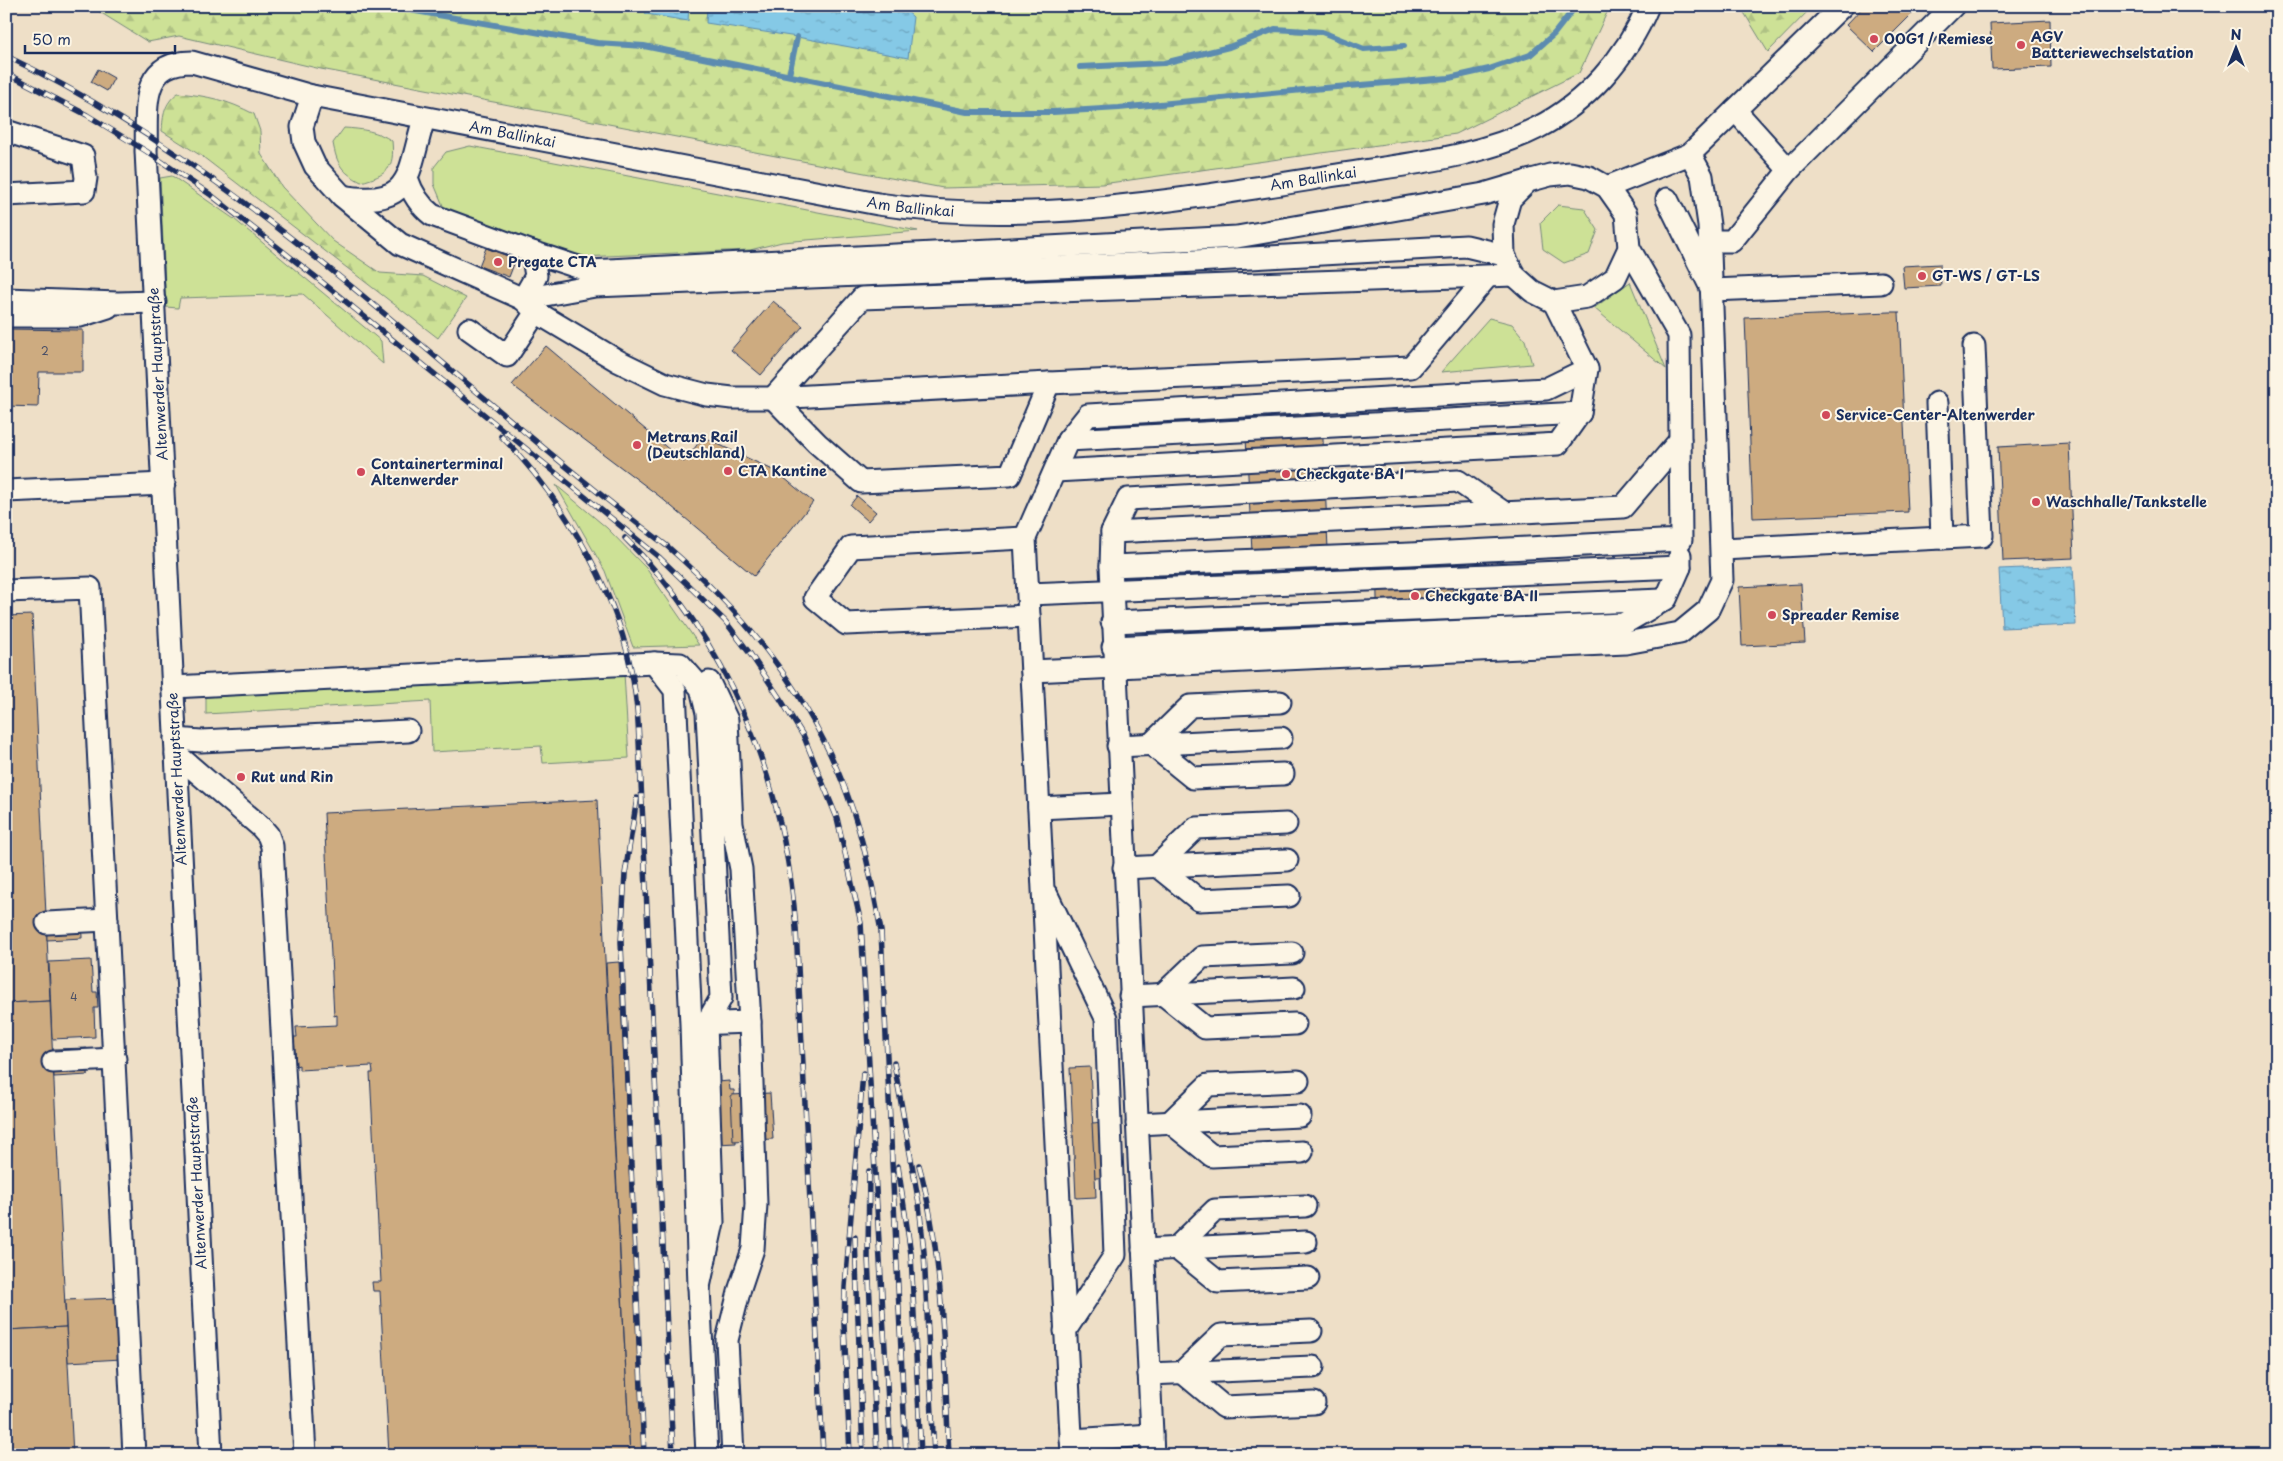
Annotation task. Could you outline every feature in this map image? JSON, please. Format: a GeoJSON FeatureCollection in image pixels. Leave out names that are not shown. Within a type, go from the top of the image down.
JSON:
{"type":"FeatureCollection","features":[{"type":"Feature","properties":{"kind":"street","name":"Am Ballinkai"},"geometry":{"type":"LineString","coordinates":[[146,102],[150,86],[161,70],[184,62],[202,64],[312,96],[424,119],[918,210],[968,214],[1020,213],[1100,207],[1265,186],[1420,161],[1490,147],[1538,127],[1585,94],[1627,47],[1648,6]]}},
{"type":"Feature","properties":{"kind":"street"},"geometry":{"type":"LineString","coordinates":[[1607,187],[1690,154],[1842,6]]}},
{"type":"Feature","properties":{"kind":"street"},"geometry":{"type":"LineString","coordinates":[[1710,241],[1732,241],[1789,170],[1953,6]]}},
{"type":"Feature","properties":{"kind":"street"},"geometry":{"type":"LineString","coordinates":[[312,96],[302,127],[304,142],[315,166],[342,196],[400,244],[530,305],[618,361],[665,384],[706,395],[773,398],[1049,383],[1411,367],[1487,277]]}},
{"type":"Feature","properties":{"kind":"street","name":"Altenwerder Hauptstraße"},"geometry":{"type":"LineString","coordinates":[[146,102],[146,150],[211,1455]]}},
{"type":"Feature","properties":{"kind":"street"},"geometry":{"type":"LineString","coordinates":[[1735,110],[1789,170]]}},
{"type":"Feature","properties":{"kind":"street"},"geometry":{"type":"LineString","coordinates":[[342,196],[368,200],[383,198],[394,193],[407,178],[424,119]]}},
{"type":"Feature","properties":{"kind":"street"},"geometry":{"type":"LineString","coordinates":[[6,131],[83,156],[86,178],[84,191],[6,195]]}},
{"type":"Feature","properties":{"kind":"street"},"geometry":{"type":"LineString","coordinates":[[1114,657],[1626,643],[1680,633],[1708,610],[1722,580],[1712,290],[1710,241],[1702,176],[1690,154]]}},
{"type":"Feature","properties":{"kind":"street"},"geometry":{"type":"LineString","coordinates":[[407,178],[416,198],[423,208],[432,215],[590,271],[1237,237],[1484,194],[1550,175],[1570,173],[1589,177],[1607,187],[1626,214],[1629,248],[1679,335],[1680,567],[1666,600],[1623,624],[1114,657],[1032,671]]}},
{"type":"Feature","properties":{"kind":"street"},"geometry":{"type":"LineString","coordinates":[[1528,181],[1510,199],[1503,224],[1504,255],[1514,275],[1532,291],[1554,302],[1587,297],[1615,278],[1629,248]]}},
{"type":"Feature","properties":{"kind":"street"},"geometry":{"type":"LineString","coordinates":[[1667,199],[1712,290]]}},
{"type":"Feature","properties":{"kind":"street"},"geometry":{"type":"LineString","coordinates":[[530,305],[595,286],[1176,262],[1466,246],[1504,255]]}},
{"type":"Feature","properties":{"kind":"street"},"geometry":{"type":"LineString","coordinates":[[469,329],[507,356],[530,305],[536,276],[532,252]]}},
{"type":"Feature","properties":{"kind":"street"},"geometry":{"type":"LineString","coordinates":[[773,398],[862,298],[1514,275]]}},
{"type":"Feature","properties":{"kind":"street"},"geometry":{"type":"LineString","coordinates":[[1712,290],[1882,283]]}},
{"type":"Feature","properties":{"kind":"street"},"geometry":{"type":"LineString","coordinates":[[6,299],[118,303],[155,302]]}},
{"type":"Feature","properties":{"kind":"street"},"geometry":{"type":"LineString","coordinates":[[1055,471],[1558,444],[1580,412],[1587,370],[1554,302]]}},
{"type":"Feature","properties":{"kind":"street"},"geometry":{"type":"LineString","coordinates":[[6,316],[80,316],[118,303]]}},
{"type":"Feature","properties":{"kind":"street"},"geometry":{"type":"LineString","coordinates":[[1722,549],[1982,536],[1974,346]]}},
{"type":"Feature","properties":{"kind":"street"},"geometry":{"type":"LineString","coordinates":[[1503,512],[1458,481],[1128,499],[1112,532],[1112,622],[1153,1445],[1071,1447],[1025,538],[1068,440],[1088,414],[1546,389],[1587,370]]}},
{"type":"Feature","properties":{"kind":"street"},"geometry":{"type":"LineString","coordinates":[[773,398],[817,443],[861,482],[1010,475],[1049,383]]}},
{"type":"Feature","properties":{"kind":"street"},"geometry":{"type":"LineString","coordinates":[[1937,403],[1942,538]]}},
{"type":"Feature","properties":{"kind":"street"},"geometry":{"type":"LineString","coordinates":[[1068,440],[1580,412]]}},
{"type":"Feature","properties":{"kind":"street"},"geometry":{"type":"LineString","coordinates":[[1112,532],[1623,507],[1680,440]]}},
{"type":"Feature","properties":{"kind":"street"},"geometry":{"type":"LineString","coordinates":[[6,491],[164,484]]}},
{"type":"Feature","properties":{"kind":"street"},"geometry":{"type":"LineString","coordinates":[[1025,538],[851,547],[815,598],[846,624],[1029,616]]}},
{"type":"Feature","properties":{"kind":"street"},"geometry":{"type":"LineString","coordinates":[[1111,566],[1410,554],[1681,540]]}},
{"type":"Feature","properties":{"kind":"street"},"geometry":{"type":"LineString","coordinates":[[1029,594],[1680,567]]}},
{"type":"Feature","properties":{"kind":"street"},"geometry":{"type":"LineString","coordinates":[[6,591],[90,588],[134,1455]]}},
{"type":"Feature","properties":{"kind":"street"},"geometry":{"type":"LineString","coordinates":[[1112,622],[1666,600]]}},
{"type":"Feature","properties":{"kind":"street"},"geometry":{"type":"LineString","coordinates":[[173,687],[654,663],[680,664],[702,670],[712,686],[727,720],[732,824],[741,869],[750,1022],[756,1204],[753,1249],[740,1288],[727,1340],[733,1455]]}},
{"type":"Feature","properties":{"kind":"street"},"geometry":{"type":"LineString","coordinates":[[654,663],[675,690],[713,1222],[699,1287],[707,1455]]}},
{"type":"Feature","properties":{"kind":"street"},"geometry":{"type":"LineString","coordinates":[[680,664],[701,688],[707,713],[721,998],[699,1024]]}},
{"type":"Feature","properties":{"kind":"street"},"geometry":{"type":"LineString","coordinates":[[1151,744],[1190,706],[1281,738]]}},
{"type":"Feature","properties":{"kind":"street"},"geometry":{"type":"LineString","coordinates":[[176,747],[201,741],[408,731]]}},
{"type":"Feature","properties":{"kind":"street"},"geometry":{"type":"LineString","coordinates":[[1118,746],[1281,738]]}},
{"type":"Feature","properties":{"kind":"street"},"geometry":{"type":"LineString","coordinates":[[1151,744],[1193,778],[1281,738]]}},
{"type":"Feature","properties":{"kind":"street"},"geometry":{"type":"LineString","coordinates":[[176,747],[265,831],[272,846],[306,1455]]}},
{"type":"Feature","properties":{"kind":"street"},"geometry":{"type":"LineString","coordinates":[[1039,808],[1121,804]]}},
{"type":"Feature","properties":{"kind":"street"},"geometry":{"type":"LineString","coordinates":[[1157,866],[1196,828],[1287,860]]}},
{"type":"Feature","properties":{"kind":"street"},"geometry":{"type":"LineString","coordinates":[[1124,868],[1287,860]]}},
{"type":"Feature","properties":{"kind":"street"},"geometry":{"type":"LineString","coordinates":[[1157,866],[1199,900],[1287,860]]}},
{"type":"Feature","properties":{"kind":"street"},"geometry":{"type":"LineString","coordinates":[[1043,886],[1106,1018],[1115,1255],[1066,1331]]}},
{"type":"Feature","properties":{"kind":"street"},"geometry":{"type":"LineString","coordinates":[[46,922],[108,920]]}},
{"type":"Feature","properties":{"kind":"street"},"geometry":{"type":"LineString","coordinates":[[1163,994],[1202,957],[1294,988]]}},
{"type":"Feature","properties":{"kind":"street"},"geometry":{"type":"LineString","coordinates":[[1130,996],[1294,988]]}},
{"type":"Feature","properties":{"kind":"street"},"geometry":{"type":"LineString","coordinates":[[1163,994],[1205,1028],[1294,988]]}},
{"type":"Feature","properties":{"kind":"street"},"geometry":{"type":"LineString","coordinates":[[699,1024],[750,1022]]}},
{"type":"Feature","properties":{"kind":"street"},"geometry":{"type":"LineString","coordinates":[[53,1062],[115,1059]]}},
{"type":"Feature","properties":{"kind":"street"},"geometry":{"type":"LineString","coordinates":[[1170,1122],[1208,1085],[1300,1116]]}},
{"type":"Feature","properties":{"kind":"street"},"geometry":{"type":"LineString","coordinates":[[1137,1124],[1300,1116]]}},
{"type":"Feature","properties":{"kind":"street"},"geometry":{"type":"LineString","coordinates":[[1170,1122],[1212,1156],[1300,1116]]}},
{"type":"Feature","properties":{"kind":"street"},"geometry":{"type":"LineString","coordinates":[[1176,1248],[1215,1210],[1306,1242]]}},
{"type":"Feature","properties":{"kind":"street"},"geometry":{"type":"LineString","coordinates":[[1143,1250],[1306,1242]]}},
{"type":"Feature","properties":{"kind":"street"},"geometry":{"type":"LineString","coordinates":[[1176,1248],[1218,1282],[1306,1242]]}},
{"type":"Feature","properties":{"kind":"street"},"geometry":{"type":"LineString","coordinates":[[1182,1372],[1221,1335],[1313,1367]]}},
{"type":"Feature","properties":{"kind":"street"},"geometry":{"type":"LineString","coordinates":[[1149,1374],[1313,1367]]}},
{"type":"Feature","properties":{"kind":"street"},"geometry":{"type":"LineString","coordinates":[[1182,1372],[1224,1406],[1313,1367]]}},
{"type":"Feature","properties":{"kind":"green space"},"geometry":{"type":"Polygon","coordinates":[[[90,6],[1610,6],[1579,73],[1456,134],[1102,184],[943,188],[321,69],[179,36],[148,42],[90,6]]]}},
{"type":"Feature","properties":{"kind":"green space"},"geometry":{"type":"Polygon","coordinates":[[[1740,6],[1813,6],[1768,52],[1740,6]]]}},
{"type":"Feature","properties":{"kind":"green space"},"geometry":{"type":"Polygon","coordinates":[[[178,93],[217,99],[254,114],[260,131],[261,154],[282,187],[333,241],[380,273],[423,276],[466,298],[438,338],[203,157],[162,131],[167,105],[178,93]]]}},
{"type":"Feature","properties":{"kind":"green space"},"geometry":{"type":"Polygon","coordinates":[[[344,128],[369,131],[392,141],[392,158],[383,173],[361,182],[349,175],[341,167],[336,157],[333,143],[344,128]]]}},
{"type":"Feature","properties":{"kind":"green space"},"geometry":{"type":"Polygon","coordinates":[[[470,146],[918,231],[782,242],[750,250],[581,257],[444,208],[434,184],[434,167],[446,152],[470,146]]]}},
{"type":"Feature","properties":{"kind":"green space"},"geometry":{"type":"Polygon","coordinates":[[[172,176],[234,219],[381,341],[383,364],[303,294],[180,298],[178,308],[166,307],[160,178],[172,176]]]}},
{"type":"Feature","properties":{"kind":"green space"},"geometry":{"type":"Polygon","coordinates":[[[1558,205],[1584,208],[1598,230],[1589,254],[1564,263],[1543,249],[1540,223],[1558,205]]]}},
{"type":"Feature","properties":{"kind":"green space"},"geometry":{"type":"Polygon","coordinates":[[[1630,282],[1666,369],[1594,308],[1630,282]]]}},
{"type":"Feature","properties":{"kind":"green space"},"geometry":{"type":"Polygon","coordinates":[[[1489,318],[1512,324],[1525,340],[1532,364],[1441,372],[1489,318]]]}},
{"type":"Feature","properties":{"kind":"green space"},"geometry":{"type":"Polygon","coordinates":[[[556,485],[607,528],[646,568],[699,645],[633,647],[605,571],[556,485]]]}},
{"type":"Feature","properties":{"kind":"green space"},"geometry":{"type":"Polygon","coordinates":[[[624,673],[629,758],[543,763],[541,746],[432,752],[430,701],[206,714],[206,697],[624,673]]]}},
{"type":"Feature","properties":{"kind":"water"},"geometry":{"type":"Polygon","coordinates":[[[643,6],[689,6],[688,21],[646,14],[643,6]]]}},
{"type":"Feature","properties":{"kind":"water"},"geometry":{"type":"Polygon","coordinates":[[[707,6],[901,6],[913,17],[908,58],[797,37],[706,23],[707,6]]]}},
{"type":"Feature","properties":{"kind":"water"},"geometry":{"type":"Polygon","coordinates":[[[2073,566],[2076,625],[2002,628],[1999,569],[2073,566]]]}},
{"type":"Feature","properties":{"kind":"building","name":"OOG1 / Remiese"},"geometry":{"type":"Polygon","coordinates":[[[1864,6],[1920,6],[1874,52],[1846,25],[1864,6]]]}},
{"type":"Feature","properties":{"kind":"building","name":"AGV Batteriewechselstation"},"geometry":{"type":"Polygon","coordinates":[[[2050,20],[2051,67],[1992,69],[1990,23],[2050,20]]]}},
{"type":"Feature","properties":{"kind":"building"},"geometry":{"type":"Polygon","coordinates":[[[98,69],[114,78],[107,91],[91,82],[98,69]]]}},
{"type":"Feature","properties":{"kind":"building","name":"Pregate CTA"},"geometry":{"type":"Polygon","coordinates":[[[486,248],[516,259],[509,277],[479,266],[486,248]]]}},
{"type":"Feature","properties":{"kind":"building","name":"GT-WS / GT-LS"},"geometry":{"type":"Polygon","coordinates":[[[1940,264],[1941,286],[1904,288],[1902,266],[1940,264]]]}},
{"type":"Feature","properties":{"kind":"building"},"geometry":{"type":"Polygon","coordinates":[[[773,301],[803,326],[761,375],[731,350],[773,301]]]}},
{"type":"Feature","properties":{"kind":"building","name":"Service-Center-Altenwerder"},"geometry":{"type":"Polygon","coordinates":[[[1899,312],[1908,512],[1753,518],[1745,318],[1899,312]]]}},
{"type":"Feature","properties":{"kind":"building"},"geometry":{"type":"Polygon","coordinates":[[[6,329],[83,330],[83,372],[39,372],[38,407],[6,406],[6,329]]]}},
{"type":"Feature","properties":{"kind":"building"},"geometry":{"type":"Polygon","coordinates":[[[546,346],[684,462],[703,437],[777,472],[813,502],[754,576],[659,496],[512,385],[546,346]]]}},
{"type":"Feature","properties":{"kind":"building","name":"Checkgate BA I"},"geometry":{"type":"Polygon","coordinates":[[[1321,396],[1328,549],[1252,552],[1244,399],[1321,396]]]}},
{"type":"Feature","properties":{"kind":"building","name":"Waschhalle/Tankstelle"},"geometry":{"type":"Polygon","coordinates":[[[2069,443],[2074,558],[2003,561],[1998,447],[2069,443]]]}},
{"type":"Feature","properties":{"kind":"building"},"geometry":{"type":"Polygon","coordinates":[[[857,496],[876,512],[868,521],[850,505],[857,496]]]}},
{"type":"Feature","properties":{"kind":"building","name":"Checkgate BA II"},"geometry":{"type":"Polygon","coordinates":[[[1451,549],[1455,640],[1378,644],[1376,552],[1451,549]]]}},
{"type":"Feature","properties":{"kind":"building","name":"Spreader Remise"},"geometry":{"type":"Polygon","coordinates":[[[1801,584],[1805,643],[1742,646],[1739,587],[1801,584]]]}},
{"type":"Feature","properties":{"kind":"building"},"geometry":{"type":"Polygon","coordinates":[[[32,615],[50,1001],[6,1003],[6,616],[32,615]]]}},
{"type":"Feature","properties":{"kind":"building"},"geometry":{"type":"Polygon","coordinates":[[[597,800],[630,1455],[389,1455],[380,1291],[373,1291],[372,1282],[381,1282],[370,1073],[373,1073],[372,1066],[299,1070],[299,1065],[296,1066],[294,1037],[297,1037],[296,1027],[337,1025],[337,1015],[334,1016],[324,813],[597,800]]]}},
{"type":"Feature","properties":{"kind":"building"},"geometry":{"type":"Polygon","coordinates":[[[81,911],[82,938],[47,940],[46,913],[81,911]]]}},
{"type":"Feature","properties":{"kind":"building"},"geometry":{"type":"Polygon","coordinates":[[[91,960],[93,992],[97,992],[98,1008],[94,1008],[95,1037],[52,1039],[49,962],[91,960]]]}},
{"type":"Feature","properties":{"kind":"building"},"geometry":{"type":"Polygon","coordinates":[[[619,962],[643,1455],[630,1455],[606,963],[619,962]]]}},
{"type":"Feature","properties":{"kind":"building"},"geometry":{"type":"Polygon","coordinates":[[[50,1001],[66,1327],[6,1330],[6,1003],[50,1001]]]}},
{"type":"Feature","properties":{"kind":"building"},"geometry":{"type":"Polygon","coordinates":[[[87,1048],[88,1075],[54,1077],[53,1049],[87,1048]]]}},
{"type":"Feature","properties":{"kind":"building"},"geometry":{"type":"Polygon","coordinates":[[[1090,1067],[1096,1197],[1076,1198],[1070,1068],[1090,1067]]]}},
{"type":"Feature","properties":{"kind":"building"},"geometry":{"type":"Polygon","coordinates":[[[729,1081],[730,1090],[734,1090],[736,1143],[717,1144],[718,1082],[729,1081]]]}},
{"type":"Feature","properties":{"kind":"building"},"geometry":{"type":"Polygon","coordinates":[[[770,1093],[773,1139],[733,1141],[731,1095],[770,1093]]]}},
{"type":"Feature","properties":{"kind":"building"},"geometry":{"type":"Polygon","coordinates":[[[1119,1121],[1122,1177],[1095,1178],[1092,1123],[1119,1121]]]}},
{"type":"Feature","properties":{"kind":"building"},"geometry":{"type":"Polygon","coordinates":[[[119,1298],[120,1317],[115,1318],[116,1328],[120,1328],[122,1359],[68,1362],[65,1300],[119,1298]]]}},
{"type":"Feature","properties":{"kind":"building"},"geometry":{"type":"Polygon","coordinates":[[[66,1327],[73,1455],[6,1455],[6,1330],[66,1327]]]}},
{"type":"Feature","properties":{"kind":"waterway"},"geometry":{"type":"LineString","coordinates":[[387,6],[597,43],[644,46],[967,112],[1053,112],[1119,108],[1449,78],[1489,69],[1530,55],[1554,34],[1572,11]]}},
{"type":"Feature","properties":{"kind":"waterway"},"geometry":{"type":"LineString","coordinates":[[1080,67],[1164,63],[1229,47],[1275,29],[1322,32],[1364,49],[1404,46]]}},
{"type":"Feature","properties":{"kind":"waterway"},"geometry":{"type":"LineString","coordinates":[[789,75],[797,37]]}},
{"type":"Feature","properties":{"kind":"railway"},"geometry":{"type":"LineString","coordinates":[[6,56],[97,104],[184,159],[267,220],[348,284],[507,418],[667,546],[694,570],[743,622],[787,679],[824,741],[847,793],[864,851],[881,931],[906,1455]]}},
{"type":"Feature","properties":{"kind":"railway"},"geometry":{"type":"LineString","coordinates":[[6,73],[87,115],[146,151],[211,195],[317,278],[660,558],[725,621],[751,655],[781,700],[804,737],[837,818],[861,923],[891,1455]]}},
{"type":"Feature","properties":{"kind":"railway"},"geometry":{"type":"LineString","coordinates":[[501,436],[543,485],[563,512],[581,542],[611,603],[622,635],[634,684],[639,732],[673,1455]]}},
{"type":"Feature","properties":{"kind":"railway"},"geometry":{"type":"LineString","coordinates":[[625,538],[662,578],[694,622],[722,668],[745,717],[764,768],[779,820],[790,874],[796,928],[823,1455]]}},
{"type":"Feature","properties":{"kind":"railway"},"geometry":{"type":"LineString","coordinates":[[637,798],[625,874],[621,942],[644,1455]]}},
{"type":"Feature","properties":{"kind":"railway"},"geometry":{"type":"LineString","coordinates":[[894,1063],[919,1204],[924,1252],[934,1455]]}},
{"type":"Feature","properties":{"kind":"railway"},"geometry":{"type":"LineString","coordinates":[[850,1455],[844,1324],[845,1287],[863,1073]]}},
{"type":"Feature","properties":{"kind":"railway"},"geometry":{"type":"LineString","coordinates":[[919,1165],[934,1235],[942,1309],[949,1455]]}},
{"type":"Feature","properties":{"kind":"railway"},"geometry":{"type":"LineString","coordinates":[[898,1166],[911,1254],[921,1455]]}},
{"type":"Feature","properties":{"kind":"railway"},"geometry":{"type":"LineString","coordinates":[[869,1171],[868,1257],[877,1455]]}},
{"type":"Feature","properties":{"kind":"railway"},"geometry":{"type":"LineString","coordinates":[[855,1237],[863,1455]]}},
{"type":"Feature","properties":{"kind":"place","name":"OOG1 / Remiese"},"geometry":{"type":"Point","coordinates":[1874,39]}},
{"type":"Feature","properties":{"kind":"place","name":"AGV Batteriewechselstation"},"geometry":{"type":"Point","coordinates":[2021,45]}},
{"type":"Feature","properties":{"kind":"place","name":"Pregate CTA"},"geometry":{"type":"Point","coordinates":[498,262]}},
{"type":"Feature","properties":{"kind":"place","name":"GT-WS / GT-LS"},"geometry":{"type":"Point","coordinates":[1922,276]}},
{"type":"Feature","properties":{"kind":"place","name":"Service-Center-Altenwerder"},"geometry":{"type":"Point","coordinates":[1826,415]}},
{"type":"Feature","properties":{"kind":"place","name":"Metrans Rail (Deutschland)"},"geometry":{"type":"Point","coordinates":[637,445]}},
{"type":"Feature","properties":{"kind":"place","name":"CTA Kantine"},"geometry":{"type":"Point","coordinates":[728,471]}},
{"type":"Feature","properties":{"kind":"place","name":"Containerterminal Altenwerder"},"geometry":{"type":"Point","coordinates":[361,472]}},
{"type":"Feature","properties":{"kind":"place","name":"Checkgate BA I"},"geometry":{"type":"Point","coordinates":[1286,474]}},
{"type":"Feature","properties":{"kind":"place","name":"Waschhalle/Tankstelle"},"geometry":{"type":"Point","coordinates":[2036,502]}},
{"type":"Feature","properties":{"kind":"place","name":"Checkgate BA II"},"geometry":{"type":"Point","coordinates":[1415,596]}},
{"type":"Feature","properties":{"kind":"place","name":"Spreader Remise"},"geometry":{"type":"Point","coordinates":[1772,615]}},
{"type":"Feature","properties":{"kind":"place","name":"Rut und Rin"},"geometry":{"type":"Point","coordinates":[241,777]}}]}
